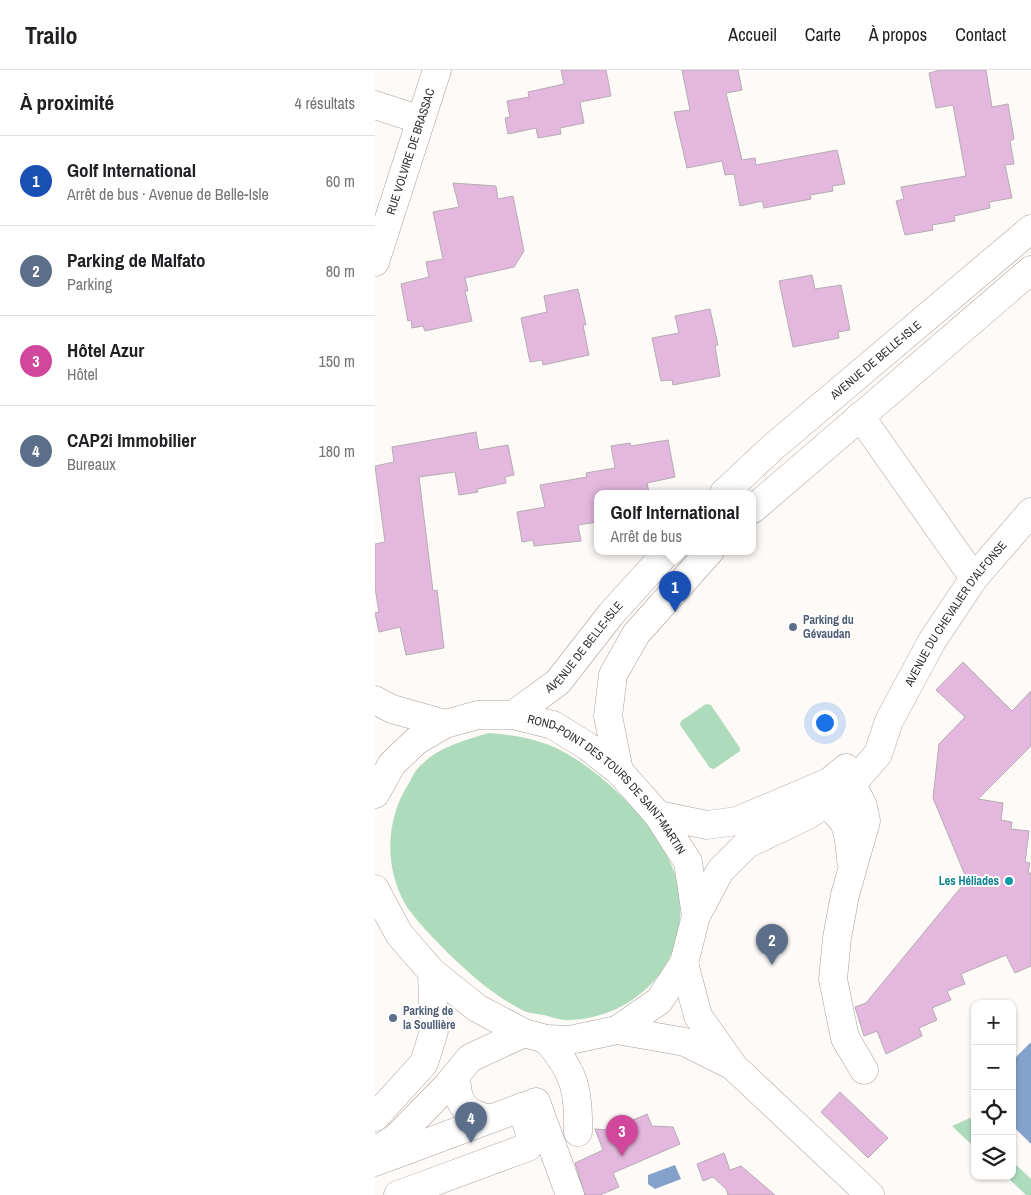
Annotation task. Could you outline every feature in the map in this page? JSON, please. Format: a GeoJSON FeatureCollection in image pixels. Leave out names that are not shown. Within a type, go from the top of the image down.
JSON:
{"type":"FeatureCollection","features":[{"type":"Feature","properties":{"kind":"street","name":"RUE VOLVIRE DE BRASSAC"},"geometry":{"type":"LineString","coordinates":[[375,262],[437,70]]}},
{"type":"Feature","properties":{"kind":"street"},"geometry":{"type":"LineString","coordinates":[[375,105],[421,120]]}},
{"type":"Feature","properties":{"kind":"street","name":"AVENUE DE BELLE-ISLE"},"geometry":{"type":"LineString","coordinates":[[727,490],[773,447],[1031,229]]}},
{"type":"Feature","properties":{"kind":"street"},"geometry":{"type":"LineString","coordinates":[[756,506],[1031,270]]}},
{"type":"Feature","properties":{"kind":"street"},"geometry":{"type":"LineString","coordinates":[[860,416],[974,578]]}},
{"type":"Feature","properties":{"kind":"street","name":"AVENUE DU CHEVALIER D'ALFONSE"},"geometry":{"type":"LineString","coordinates":[[696,916],[720,870],[747,844],[845,792],[877,754],[889,721],[932,640],[974,578],[1031,512]]}},
{"type":"Feature","properties":{"kind":"street","name":"AVENUE DE BELLE-ISLE"},"geometry":{"type":"LineString","coordinates":[[513,715],[558,682],[611,614],[664,555]]}},
{"type":"Feature","properties":{"kind":"street"},"geometry":{"type":"LineString","coordinates":[[619,771],[608,716],[613,676],[635,634],[706,555]]}},
{"type":"Feature","properties":{"kind":"street"},"geometry":{"type":"LineString","coordinates":[[375,700],[392,709],[445,724]]}},
{"type":"Feature","properties":{"kind":"street","name":"ROND-POINT DES TOURS DE SAINT-MARTIN"},"geometry":{"type":"LineString","coordinates":[[375,794],[392,764],[416,741],[445,724],[478,715],[513,715],[553,725],[587,746],[619,771],[658,815],[688,862],[696,916],[684,963],[659,1001],[617,1030],[570,1040],[535,1036],[477,1008],[432,972],[387,930],[375,889]]}},
{"type":"Feature","properties":{"kind":"street","name":"AVENUE DU CHEVALIER D'ALFONSE"},"geometry":{"type":"LineString","coordinates":[[658,815],[707,825],[737,821],[829,782],[854,762],[889,721]]}},
{"type":"Feature","properties":{"kind":"street"},"geometry":{"type":"LineString","coordinates":[[851,784],[863,806],[866,821],[851,872],[837,938],[833,979],[845,1038],[865,1070]]}},
{"type":"Feature","properties":{"kind":"street"},"geometry":{"type":"LineString","coordinates":[[825,804],[841,815],[849,829],[851,872]]}},
{"type":"Feature","properties":{"kind":"street"},"geometry":{"type":"LineString","coordinates":[[684,963],[698,1016],[734,1067],[862,1187]]}},
{"type":"Feature","properties":{"kind":"street"},"geometry":{"type":"LineString","coordinates":[[375,1117],[424,1062],[434,1031],[432,972]]}},
{"type":"Feature","properties":{"kind":"street"},"geometry":{"type":"LineString","coordinates":[[617,1030],[685,1042],[734,1067]]}},
{"type":"Feature","properties":{"kind":"street"},"geometry":{"type":"LineString","coordinates":[[375,1151],[396,1138],[470,1058],[535,1036],[564,1059],[575,1083],[579,1112],[579,1132]]}},
{"type":"Feature","properties":{"kind":"street"},"geometry":{"type":"LineString","coordinates":[[456,1075],[456,1088],[461,1102],[472,1115],[491,1119]]}},
{"type":"Feature","properties":{"kind":"street"},"geometry":{"type":"LineString","coordinates":[[375,1162],[535,1102],[570,1195]]}},
{"type":"Feature","properties":{"kind":"street"},"geometry":{"type":"LineString","coordinates":[[398,1195],[528,1147],[531,1138],[522,1107]]}},
{"type":"Feature","properties":{"kind":"green space"},"geometry":{"type":"Polygon","coordinates":[[[706,704],[711,705],[740,748],[740,751],[714,769],[710,768],[680,725],[681,721],[706,704]]]}},
{"type":"Feature","properties":{"kind":"green space"},"geometry":{"type":"Polygon","coordinates":[[[489,733],[538,741],[554,747],[590,769],[626,800],[642,818],[656,837],[675,874],[679,888],[680,917],[675,945],[669,959],[653,982],[636,998],[605,1014],[567,1020],[530,1013],[512,1005],[459,964],[426,930],[404,902],[393,872],[390,842],[392,826],[401,797],[419,767],[436,753],[471,738],[489,733]]]}},
{"type":"Feature","properties":{"kind":"green space"},"geometry":{"type":"Polygon","coordinates":[[[970,1118],[971,1144],[952,1126],[970,1118]]]}},
{"type":"Feature","properties":{"kind":"green space"},"geometry":{"type":"Polygon","coordinates":[[[1016,1165],[1031,1179],[1031,1195],[1026,1195],[1010,1180],[1016,1180],[1016,1165]]]}},
{"type":"Feature","properties":{"kind":"water"},"geometry":{"type":"Polygon","coordinates":[[[1031,1042],[1031,1144],[1016,1129],[1016,1057],[1031,1042]]]}},
{"type":"Feature","properties":{"kind":"water"},"geometry":{"type":"Polygon","coordinates":[[[675,1165],[681,1179],[655,1189],[648,1184],[648,1175],[675,1165]]]}},
{"type":"Feature","properties":{"kind":"building"},"geometry":{"type":"Polygon","coordinates":[[[561,70],[606,70],[611,96],[580,102],[584,123],[560,128],[561,134],[538,138],[536,128],[508,134],[505,118],[510,117],[507,101],[529,97],[528,92],[564,84],[561,70]]]}},
{"type":"Feature","properties":{"kind":"building"},"geometry":{"type":"Polygon","coordinates":[[[682,70],[738,70],[742,90],[726,93],[742,160],[755,158],[756,165],[837,150],[845,184],[832,186],[833,191],[810,195],[811,199],[764,208],[762,201],[740,206],[734,174],[725,175],[722,161],[687,168],[674,112],[690,110],[682,70]]]}},
{"type":"Feature","properties":{"kind":"building"},"geometry":{"type":"Polygon","coordinates":[[[941,70],[986,70],[992,107],[1008,104],[1014,139],[1010,141],[1014,164],[1005,165],[1012,198],[989,202],[990,208],[954,216],[955,221],[932,225],[933,230],[905,235],[896,201],[904,199],[901,187],[966,176],[953,105],[936,108],[929,73],[941,70]]]}},
{"type":"Feature","properties":{"kind":"building"},"geometry":{"type":"Polygon","coordinates":[[[453,183],[496,186],[498,199],[513,196],[524,251],[514,267],[465,278],[468,291],[465,291],[472,321],[425,331],[423,326],[412,328],[411,320],[408,321],[401,284],[429,277],[426,262],[443,259],[433,212],[459,207],[453,183]]]}},
{"type":"Feature","properties":{"kind":"building"},"geometry":{"type":"Polygon","coordinates":[[[812,275],[815,289],[841,285],[850,330],[838,332],[839,338],[793,347],[779,281],[812,275]]]}},
{"type":"Feature","properties":{"kind":"building"},"geometry":{"type":"Polygon","coordinates":[[[578,289],[586,325],[583,325],[589,355],[543,365],[542,360],[530,362],[521,318],[547,312],[544,296],[578,289]]]}},
{"type":"Feature","properties":{"kind":"building"},"geometry":{"type":"Polygon","coordinates":[[[710,309],[718,345],[715,346],[720,376],[673,385],[672,380],[661,381],[652,338],[679,333],[675,316],[710,309]]]}},
{"type":"Feature","properties":{"kind":"building"},"geometry":{"type":"Polygon","coordinates":[[[476,432],[479,450],[508,445],[514,475],[505,477],[506,483],[477,489],[478,492],[459,495],[455,472],[419,477],[433,591],[437,590],[444,648],[406,655],[400,627],[379,632],[375,613],[379,612],[375,588],[375,544],[385,542],[375,466],[394,462],[392,447],[476,432]]]}},
{"type":"Feature","properties":{"kind":"building"},"geometry":{"type":"Polygon","coordinates":[[[668,440],[675,477],[647,483],[648,490],[594,490],[594,522],[578,525],[581,541],[534,546],[533,540],[522,542],[517,512],[545,507],[540,485],[587,477],[586,473],[615,468],[611,446],[630,443],[631,446],[668,440]]]}},
{"type":"Feature","properties":{"kind":"building","name":"Les Héliades"},"geometry":{"type":"Polygon","coordinates":[[[963,662],[1012,711],[1031,691],[1031,746],[978,799],[1003,803],[1001,820],[1012,822],[1011,829],[1029,831],[1025,862],[1030,863],[1028,873],[1031,873],[1031,966],[1015,973],[1006,955],[961,974],[965,984],[947,991],[951,1000],[932,1008],[937,1020],[919,1028],[922,1036],[886,1054],[877,1031],[864,1036],[855,1007],[866,1003],[967,880],[933,798],[939,744],[965,717],[936,690],[963,662]]]}},
{"type":"Feature","properties":{"kind":"building"},"geometry":{"type":"Polygon","coordinates":[[[840,1092],[888,1138],[868,1158],[821,1112],[840,1092]]]}},
{"type":"Feature","properties":{"kind":"building"},"geometry":{"type":"Polygon","coordinates":[[[647,1114],[652,1126],[673,1127],[680,1144],[613,1173],[619,1187],[600,1195],[585,1195],[575,1163],[603,1150],[595,1129],[610,1130],[647,1114]]]}},
{"type":"Feature","properties":{"kind":"building"},"geometry":{"type":"Polygon","coordinates":[[[724,1153],[730,1170],[741,1166],[775,1195],[728,1195],[726,1189],[713,1177],[703,1181],[697,1164],[724,1153]]]}},
{"type":"Feature","properties":{"kind":"place","name":"Golf International"},"geometry":{"type":"Point","coordinates":[675,612]}},
{"type":"Feature","properties":{"kind":"place","name":"Parking du Gévaudan"},"geometry":{"type":"Point","coordinates":[793,627]}},
{"type":"Feature","properties":{"kind":"place","name":"Les Héliades"},"geometry":{"type":"Point","coordinates":[1009,881]}},
{"type":"Feature","properties":{"kind":"place","name":"Parking de Malfato"},"geometry":{"type":"Point","coordinates":[772,965]}},
{"type":"Feature","properties":{"kind":"place","name":"Parking de la Soullière"},"geometry":{"type":"Point","coordinates":[393,1018]}},
{"type":"Feature","properties":{"kind":"place","name":"CAP2i Immobilier"},"geometry":{"type":"Point","coordinates":[471,1143]}},
{"type":"Feature","properties":{"kind":"place","name":"Hôtel Azur"},"geometry":{"type":"Point","coordinates":[622,1156]}}]}
